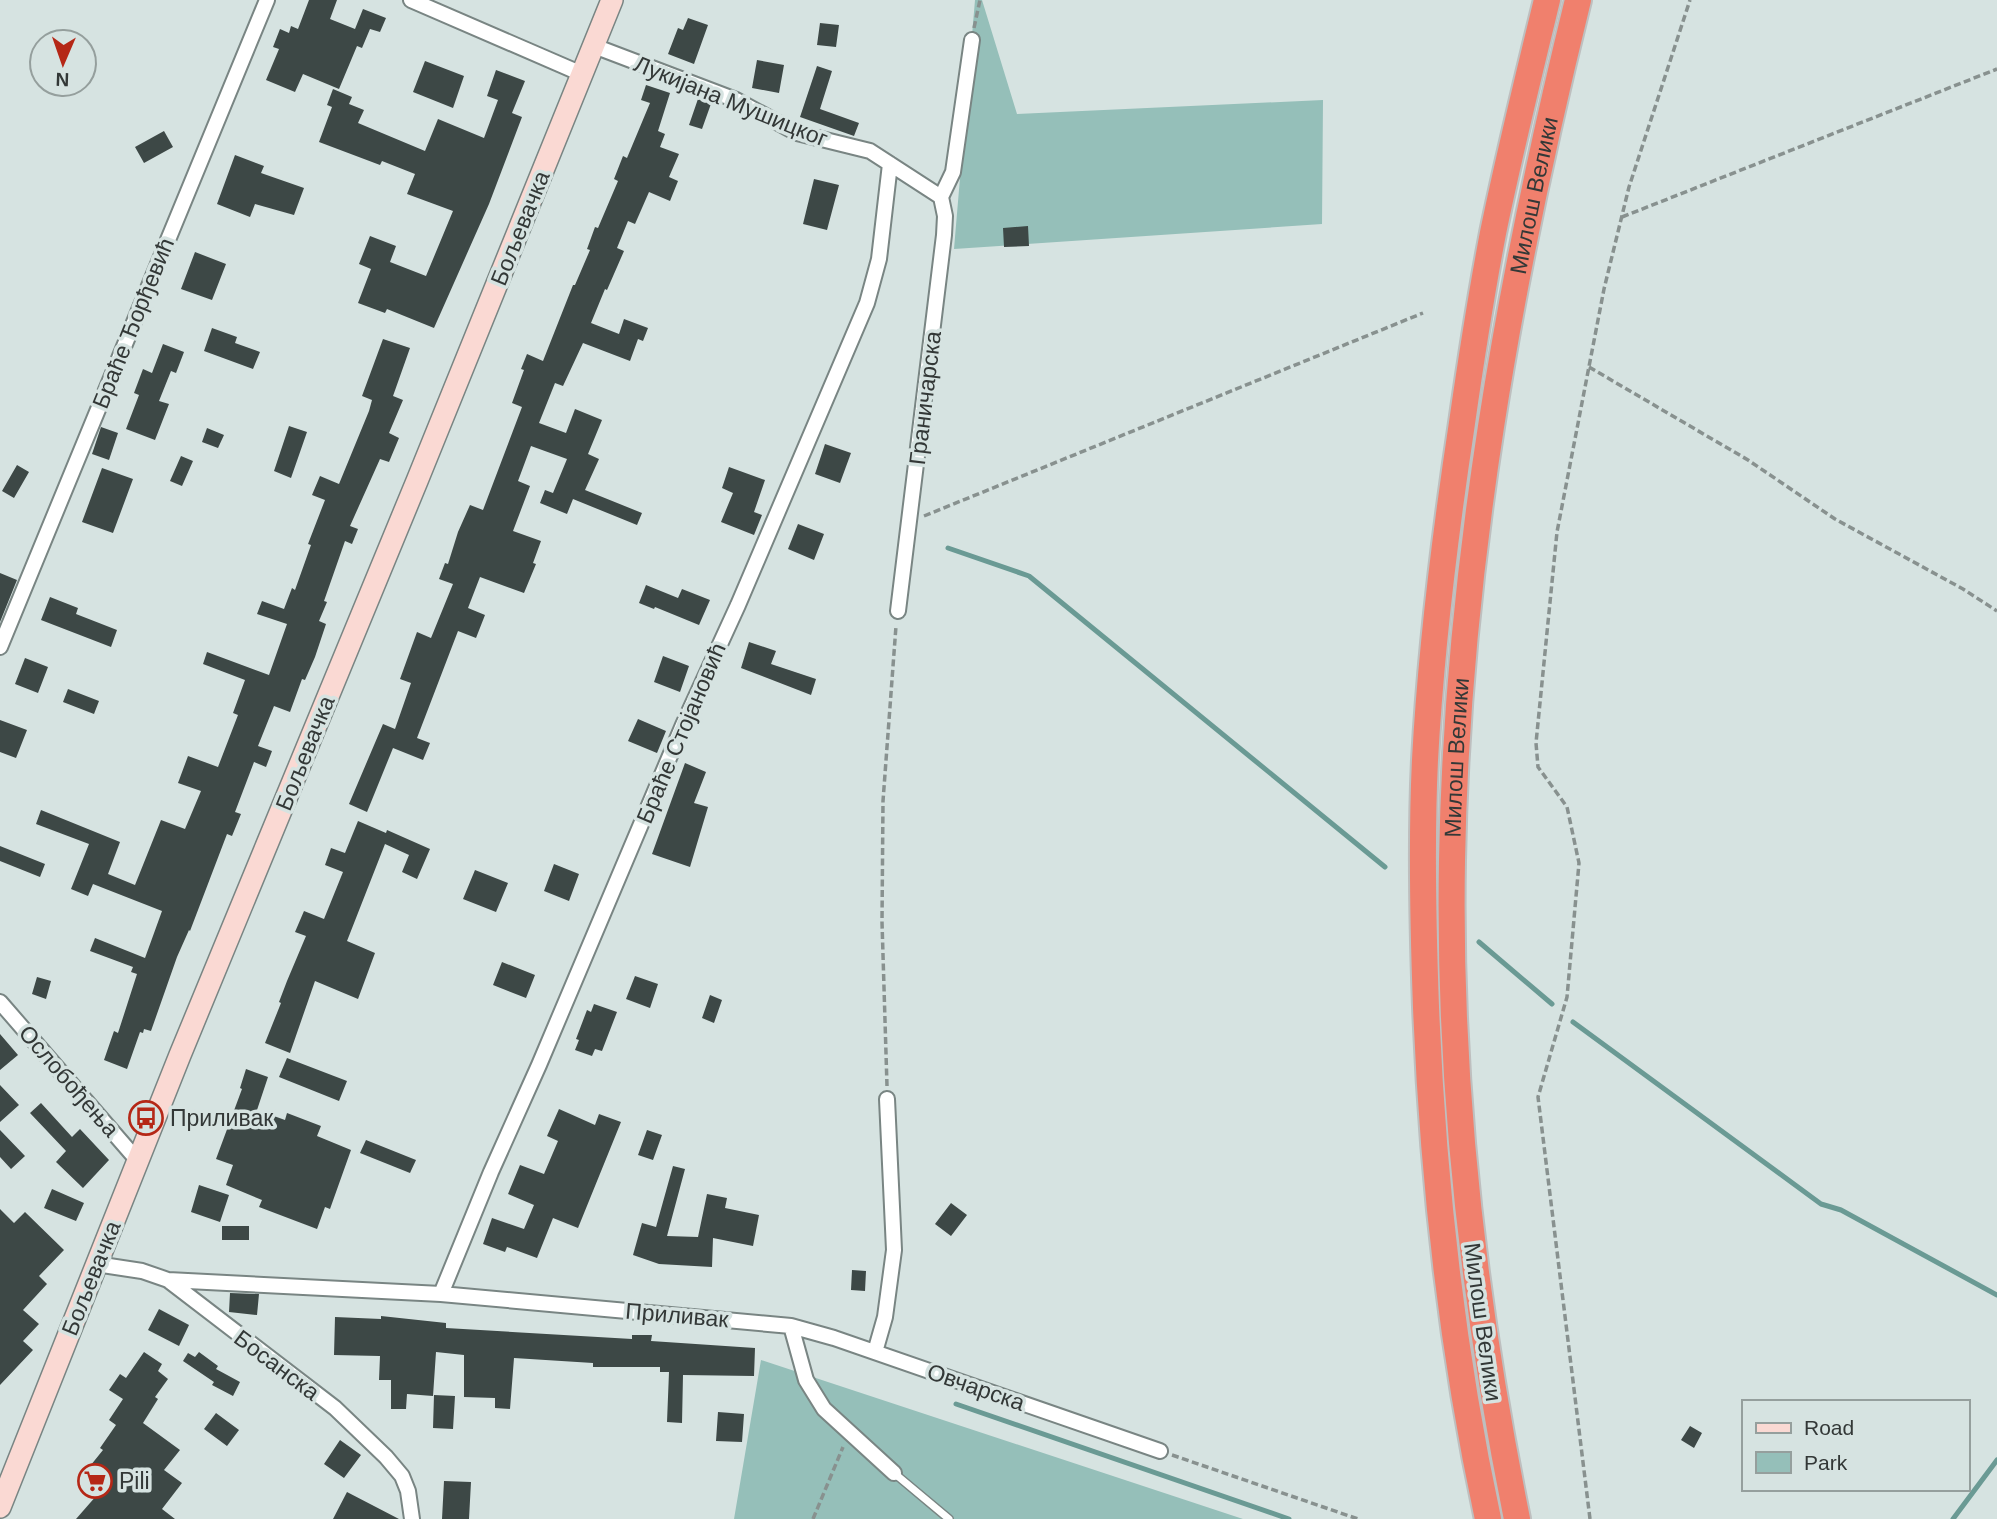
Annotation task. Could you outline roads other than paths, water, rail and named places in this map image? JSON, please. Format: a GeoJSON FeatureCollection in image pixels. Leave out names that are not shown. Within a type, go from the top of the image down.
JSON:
{"type":"FeatureCollection","features":[{"type":"Feature","properties":{"kind":"highway","name":"Милош Велики"},"geometry":{"type":"LineString","coordinates":[[1488,1519],[1470,1435],[1440,1234],[1424,948],[1425,761],[1443,567],[1472,354],[1493,236],[1547,0]]}},
{"type":"Feature","properties":{"kind":"highway","name":"Милош Велики"},"geometry":{"type":"LineString","coordinates":[[1517,1519],[1482,1328],[1462,1146],[1452,952],[1456,763],[1473,570],[1502,359],[1542,147],[1578,0]]}},
{"type":"Feature","properties":{"kind":"main road","name":"Бољевачка"},"geometry":{"type":"LineString","coordinates":[[0,1507],[96,1264],[612,0]]}},
{"type":"Feature","properties":{"kind":"street","name":"Браће Ђорђевић"},"geometry":{"type":"LineString","coordinates":[[0,647],[267,0]]}},
{"type":"Feature","properties":{"kind":"street"},"geometry":{"type":"LineString","coordinates":[[411,0],[582,75]]}},
{"type":"Feature","properties":{"kind":"street","name":"Граничарска"},"geometry":{"type":"LineString","coordinates":[[898,611],[944,235],[945,216],[941,197],[953,172],[972,40]]}},
{"type":"Feature","properties":{"kind":"street","name":"Лукијана Мушицког"},"geometry":{"type":"LineString","coordinates":[[594,46],[736,100],[797,133],[870,151],[941,197]]}},
{"type":"Feature","properties":{"kind":"street","name":"Браће Стојановић"},"geometry":{"type":"LineString","coordinates":[[442,1294],[491,1172],[867,303],[879,259],[890,163]]}},
{"type":"Feature","properties":{"kind":"street","name":"Ослобођења"},"geometry":{"type":"LineString","coordinates":[[0,1002],[138,1161]]}},
{"type":"Feature","properties":{"kind":"street"},"geometry":{"type":"LineString","coordinates":[[875,1352],[885,1317],[894,1250],[887,1099]]}},
{"type":"Feature","properties":{"kind":"street","name":"Босанска"},"geometry":{"type":"LineString","coordinates":[[96,1264],[142,1271],[168,1280],[335,1408],[402,1476],[408,1491],[412,1519]]}},
{"type":"Feature","properties":{"kind":"street","name":"Приливак"},"geometry":{"type":"LineString","coordinates":[[168,1280],[442,1294],[791,1326]]}},
{"type":"Feature","properties":{"kind":"street"},"geometry":{"type":"LineString","coordinates":[[791,1326],[806,1380],[824,1409],[894,1473]]}},
{"type":"Feature","properties":{"kind":"street","name":"Овчарска"},"geometry":{"type":"LineString","coordinates":[[791,1326],[875,1352],[1160,1451]]}},
{"type":"Feature","properties":{"kind":"lane"},"geometry":{"type":"LineString","coordinates":[[894,1473],[949,1519]]}},
{"type":"Feature","properties":{"kind":"waterway"},"geometry":{"type":"LineString","coordinates":[[948,548],[1029,576],[1385,867]]}},
{"type":"Feature","properties":{"kind":"waterway"},"geometry":{"type":"LineString","coordinates":[[1479,942],[1552,1004]]}},
{"type":"Feature","properties":{"kind":"waterway"},"geometry":{"type":"LineString","coordinates":[[1573,1022],[1821,1204],[1841,1210],[1997,1295]]}},
{"type":"Feature","properties":{"kind":"waterway"},"geometry":{"type":"LineString","coordinates":[[956,1404],[1289,1519]]}},
{"type":"Feature","properties":{"kind":"waterway"},"geometry":{"type":"LineString","coordinates":[[1953,1519],[1997,1460]]}},
{"type":"Feature","properties":{"kind":"place","name":"Приливак"},"geometry":{"type":"Point","coordinates":[146,1118]}},
{"type":"Feature","properties":{"kind":"place","name":"Pili"},"geometry":{"type":"Point","coordinates":[95,1481]}}]}
